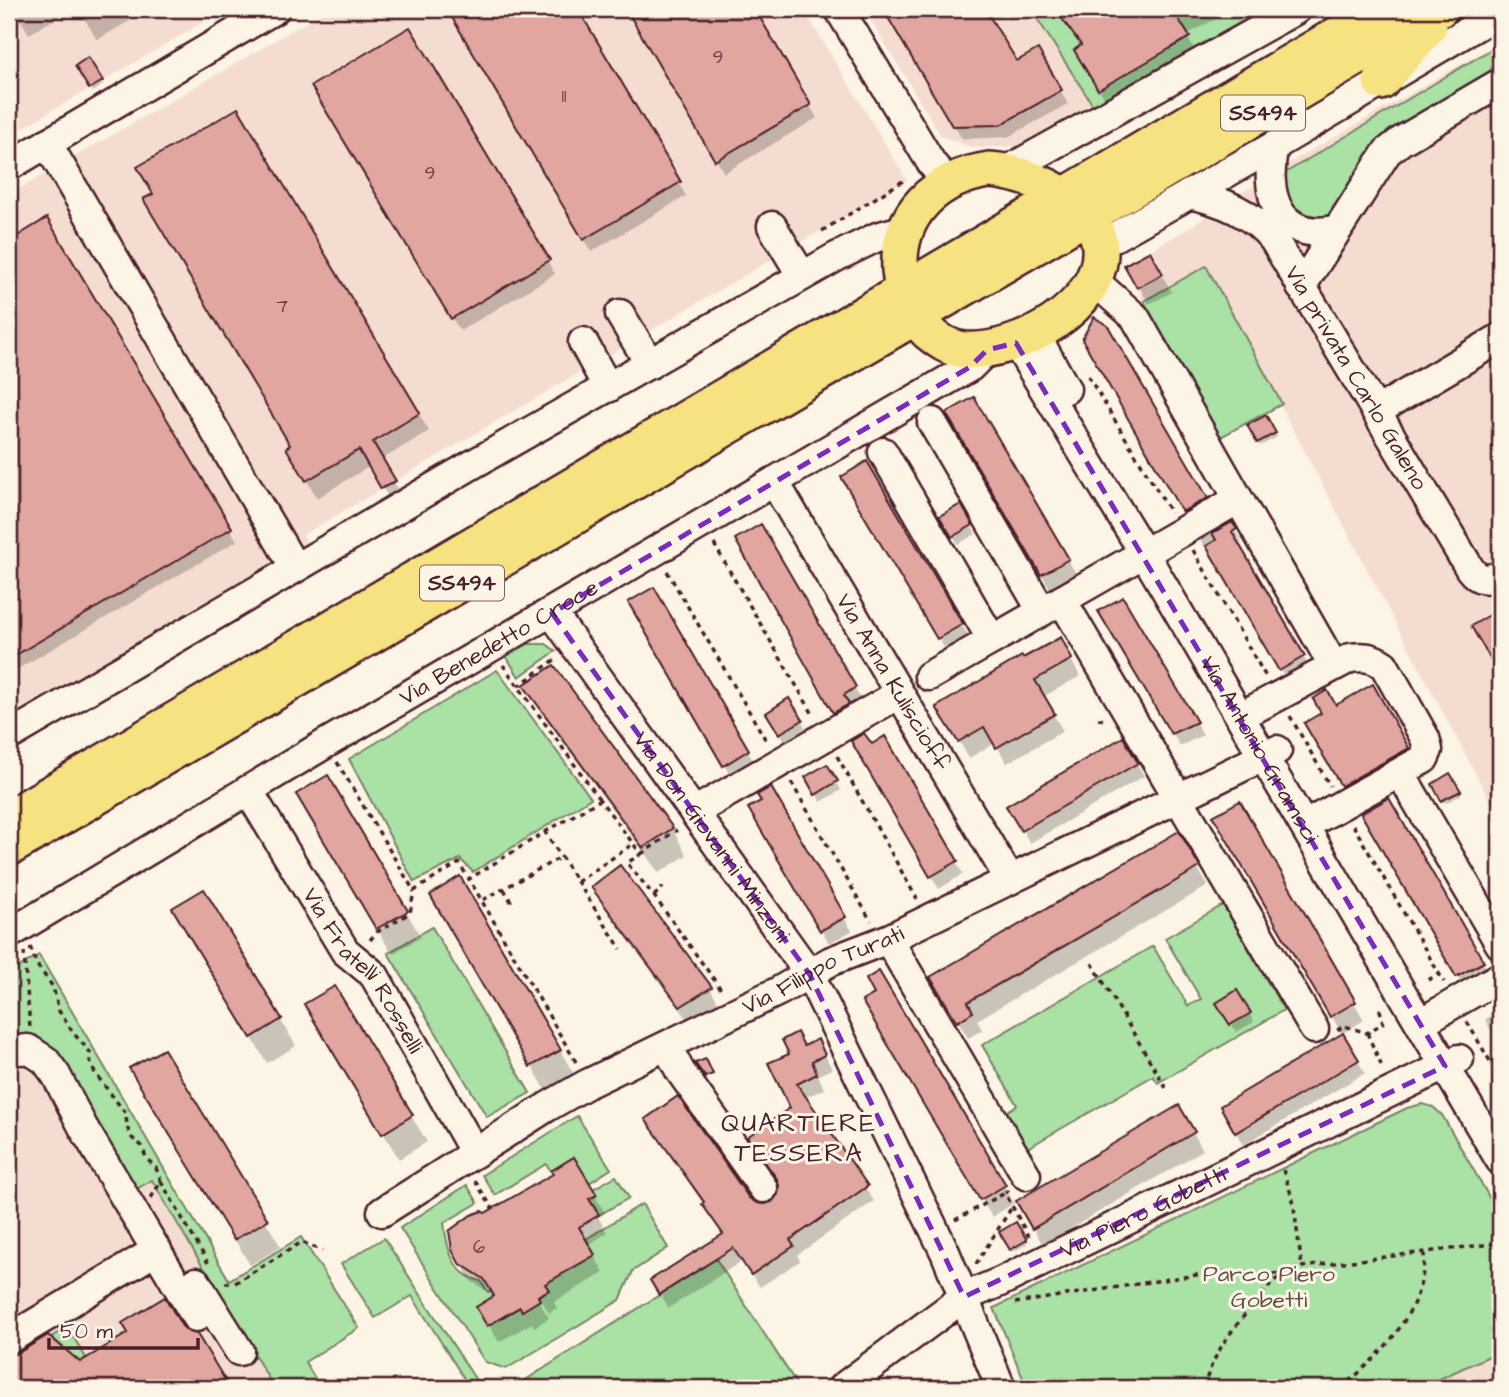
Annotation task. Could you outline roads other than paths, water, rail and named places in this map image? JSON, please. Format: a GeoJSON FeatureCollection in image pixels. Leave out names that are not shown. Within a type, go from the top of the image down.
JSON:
{"type":"FeatureCollection","features":[{"type":"Feature","properties":{"kind":"main road","name":"SS494"},"geometry":{"type":"LineString","coordinates":[[1013,342],[1071,310],[1086,234],[1381,9]]}},
{"type":"Feature","properties":{"kind":"main road"},"geometry":{"type":"LineString","coordinates":[[1381,82],[1442,9]]}},
{"type":"Feature","properties":{"kind":"main road","name":"SS494"},"geometry":{"type":"LineString","coordinates":[[9,818],[908,304],[1086,234],[1442,9]]}},
{"type":"Feature","properties":{"kind":"main road"},"geometry":{"type":"LineString","coordinates":[[1013,342],[964,350],[951,347],[940,342],[908,304],[899,256],[906,229],[940,173],[1006,171],[1021,175],[1086,234]]}},
{"type":"Feature","properties":{"kind":"main road","name":"SS494"},"geometry":{"type":"LineString","coordinates":[[9,848],[908,304]]}},
{"type":"Feature","properties":{"kind":"street"},"geometry":{"type":"LineString","coordinates":[[9,166],[275,9]]}},
{"type":"Feature","properties":{"kind":"street"},"geometry":{"type":"LineString","coordinates":[[839,9],[940,173]]}},
{"type":"Feature","properties":{"kind":"street"},"geometry":{"type":"LineString","coordinates":[[1006,171],[1289,11]]}},
{"type":"Feature","properties":{"kind":"street"},"geometry":{"type":"LineString","coordinates":[[1333,666],[1086,234],[1180,199],[1500,12]]}},
{"type":"Feature","properties":{"kind":"street"},"geometry":{"type":"LineString","coordinates":[[1301,287],[1387,152],[1500,83]]}},
{"type":"Feature","properties":{"kind":"street"},"geometry":{"type":"LineString","coordinates":[[47,143],[295,568]]}},
{"type":"Feature","properties":{"kind":"street"},"geometry":{"type":"LineString","coordinates":[[1274,146],[1270,164],[1270,190],[1275,204],[1292,225],[1332,238]]}},
{"type":"Feature","properties":{"kind":"street","name":"Via privata Carlo Galeno"},"geometry":{"type":"LineString","coordinates":[[1180,199],[1213,199],[1261,224],[1274,240],[1470,569],[1475,576],[1483,580],[1500,576]]}},
{"type":"Feature","properties":{"kind":"street"},"geometry":{"type":"LineString","coordinates":[[772,226],[802,276]]}},
{"type":"Feature","properties":{"kind":"street"},"geometry":{"type":"LineString","coordinates":[[9,736],[802,276],[877,237],[906,229]]}},
{"type":"Feature","properties":{"kind":"street"},"geometry":{"type":"LineString","coordinates":[[620,314],[650,364]]}},
{"type":"Feature","properties":{"kind":"street"},"geometry":{"type":"LineString","coordinates":[[1377,411],[1500,338]]}},
{"type":"Feature","properties":{"kind":"street"},"geometry":{"type":"LineString","coordinates":[[583,342],[608,388]]}},
{"type":"Feature","properties":{"kind":"street","name":"Via Benedetto Croce"},"geometry":{"type":"LineString","coordinates":[[15,930],[325,744],[1013,342]]}},
{"type":"Feature","properties":{"kind":"street","name":"Via Antonio Gramsci"},"geometry":{"type":"LineString","coordinates":[[1013,342],[1254,709],[1270,754],[1318,818],[1434,1015],[1452,1063],[1500,1127]]}},
{"type":"Feature","properties":{"kind":"street"},"geometry":{"type":"LineString","coordinates":[[932,422],[1177,799],[1314,1029]]}},
{"type":"Feature","properties":{"kind":"street"},"geometry":{"type":"LineString","coordinates":[[883,452],[992,640]]}},
{"type":"Feature","properties":{"kind":"street","name":"Via Anna Kuliscioff"},"geometry":{"type":"LineString","coordinates":[[775,483],[1010,880]]}},
{"type":"Feature","properties":{"kind":"street"},"geometry":{"type":"LineString","coordinates":[[929,676],[1237,500]]}},
{"type":"Feature","properties":{"kind":"street","name":"Via Antonio Gramsci"},"geometry":{"type":"LineString","coordinates":[[1150,549],[1452,1063],[1500,1160]]}},
{"type":"Feature","properties":{"kind":"street","name":"Via Don Giovanni Minzoni"},"geometry":{"type":"LineString","coordinates":[[552,613],[685,822],[810,975],[935,1231],[1001,1388]]}},
{"type":"Feature","properties":{"kind":"street"},"geometry":{"type":"LineString","coordinates":[[1254,709],[1350,658],[1364,656],[1376,659],[1384,665],[1425,738],[1428,750],[1424,760],[1318,818]]}},
{"type":"Feature","properties":{"kind":"street"},"geometry":{"type":"LineString","coordinates":[[685,822],[899,694]]}},
{"type":"Feature","properties":{"kind":"street","name":"Via Filippo Turati"},"geometry":{"type":"LineString","coordinates":[[383,1212],[584,1077],[667,1046],[810,975],[831,961],[888,939],[1270,754]]}},
{"type":"Feature","properties":{"kind":"street"},"geometry":{"type":"LineString","coordinates":[[1401,774],[1500,944]]}},
{"type":"Feature","properties":{"kind":"street","name":"Via Fratelli Rosselli"},"geometry":{"type":"LineString","coordinates":[[248,790],[345,951],[374,975],[468,1157]]}},
{"type":"Feature","properties":{"kind":"street"},"geometry":{"type":"LineString","coordinates":[[888,939],[1016,1184]]}},
{"type":"Feature","properties":{"kind":"street"},"geometry":{"type":"LineString","coordinates":[[1434,1015],[1500,977]]}},
{"type":"Feature","properties":{"kind":"street"},"geometry":{"type":"LineString","coordinates":[[667,1046],[680,1071],[763,1188]]}},
{"type":"Feature","properties":{"kind":"street"},"geometry":{"type":"LineString","coordinates":[[19,1050],[45,1060],[56,1075],[83,1127],[138,1205],[157,1250],[196,1317]]}},
{"type":"Feature","properties":{"kind":"street","name":"Via Piero Gobetti"},"geometry":{"type":"LineString","coordinates":[[842,1388],[964,1297],[1452,1063]]}},
{"type":"Feature","properties":{"kind":"street"},"geometry":{"type":"LineString","coordinates":[[138,1205],[159,1223],[239,1351]]}},
{"type":"Feature","properties":{"kind":"street"},"geometry":{"type":"LineString","coordinates":[[9,1339],[157,1250]]}},
{"type":"Feature","properties":{"kind":"district","name":"QUARTIERE TESSERA"},"geometry":{"type":"Point","coordinates":[799,1138]}},
{"type":"Feature","properties":{"kind":"park label","name":"Parco Piero Gobetti"},"geometry":{"type":"Point","coordinates":[1269,1287]}}]}
